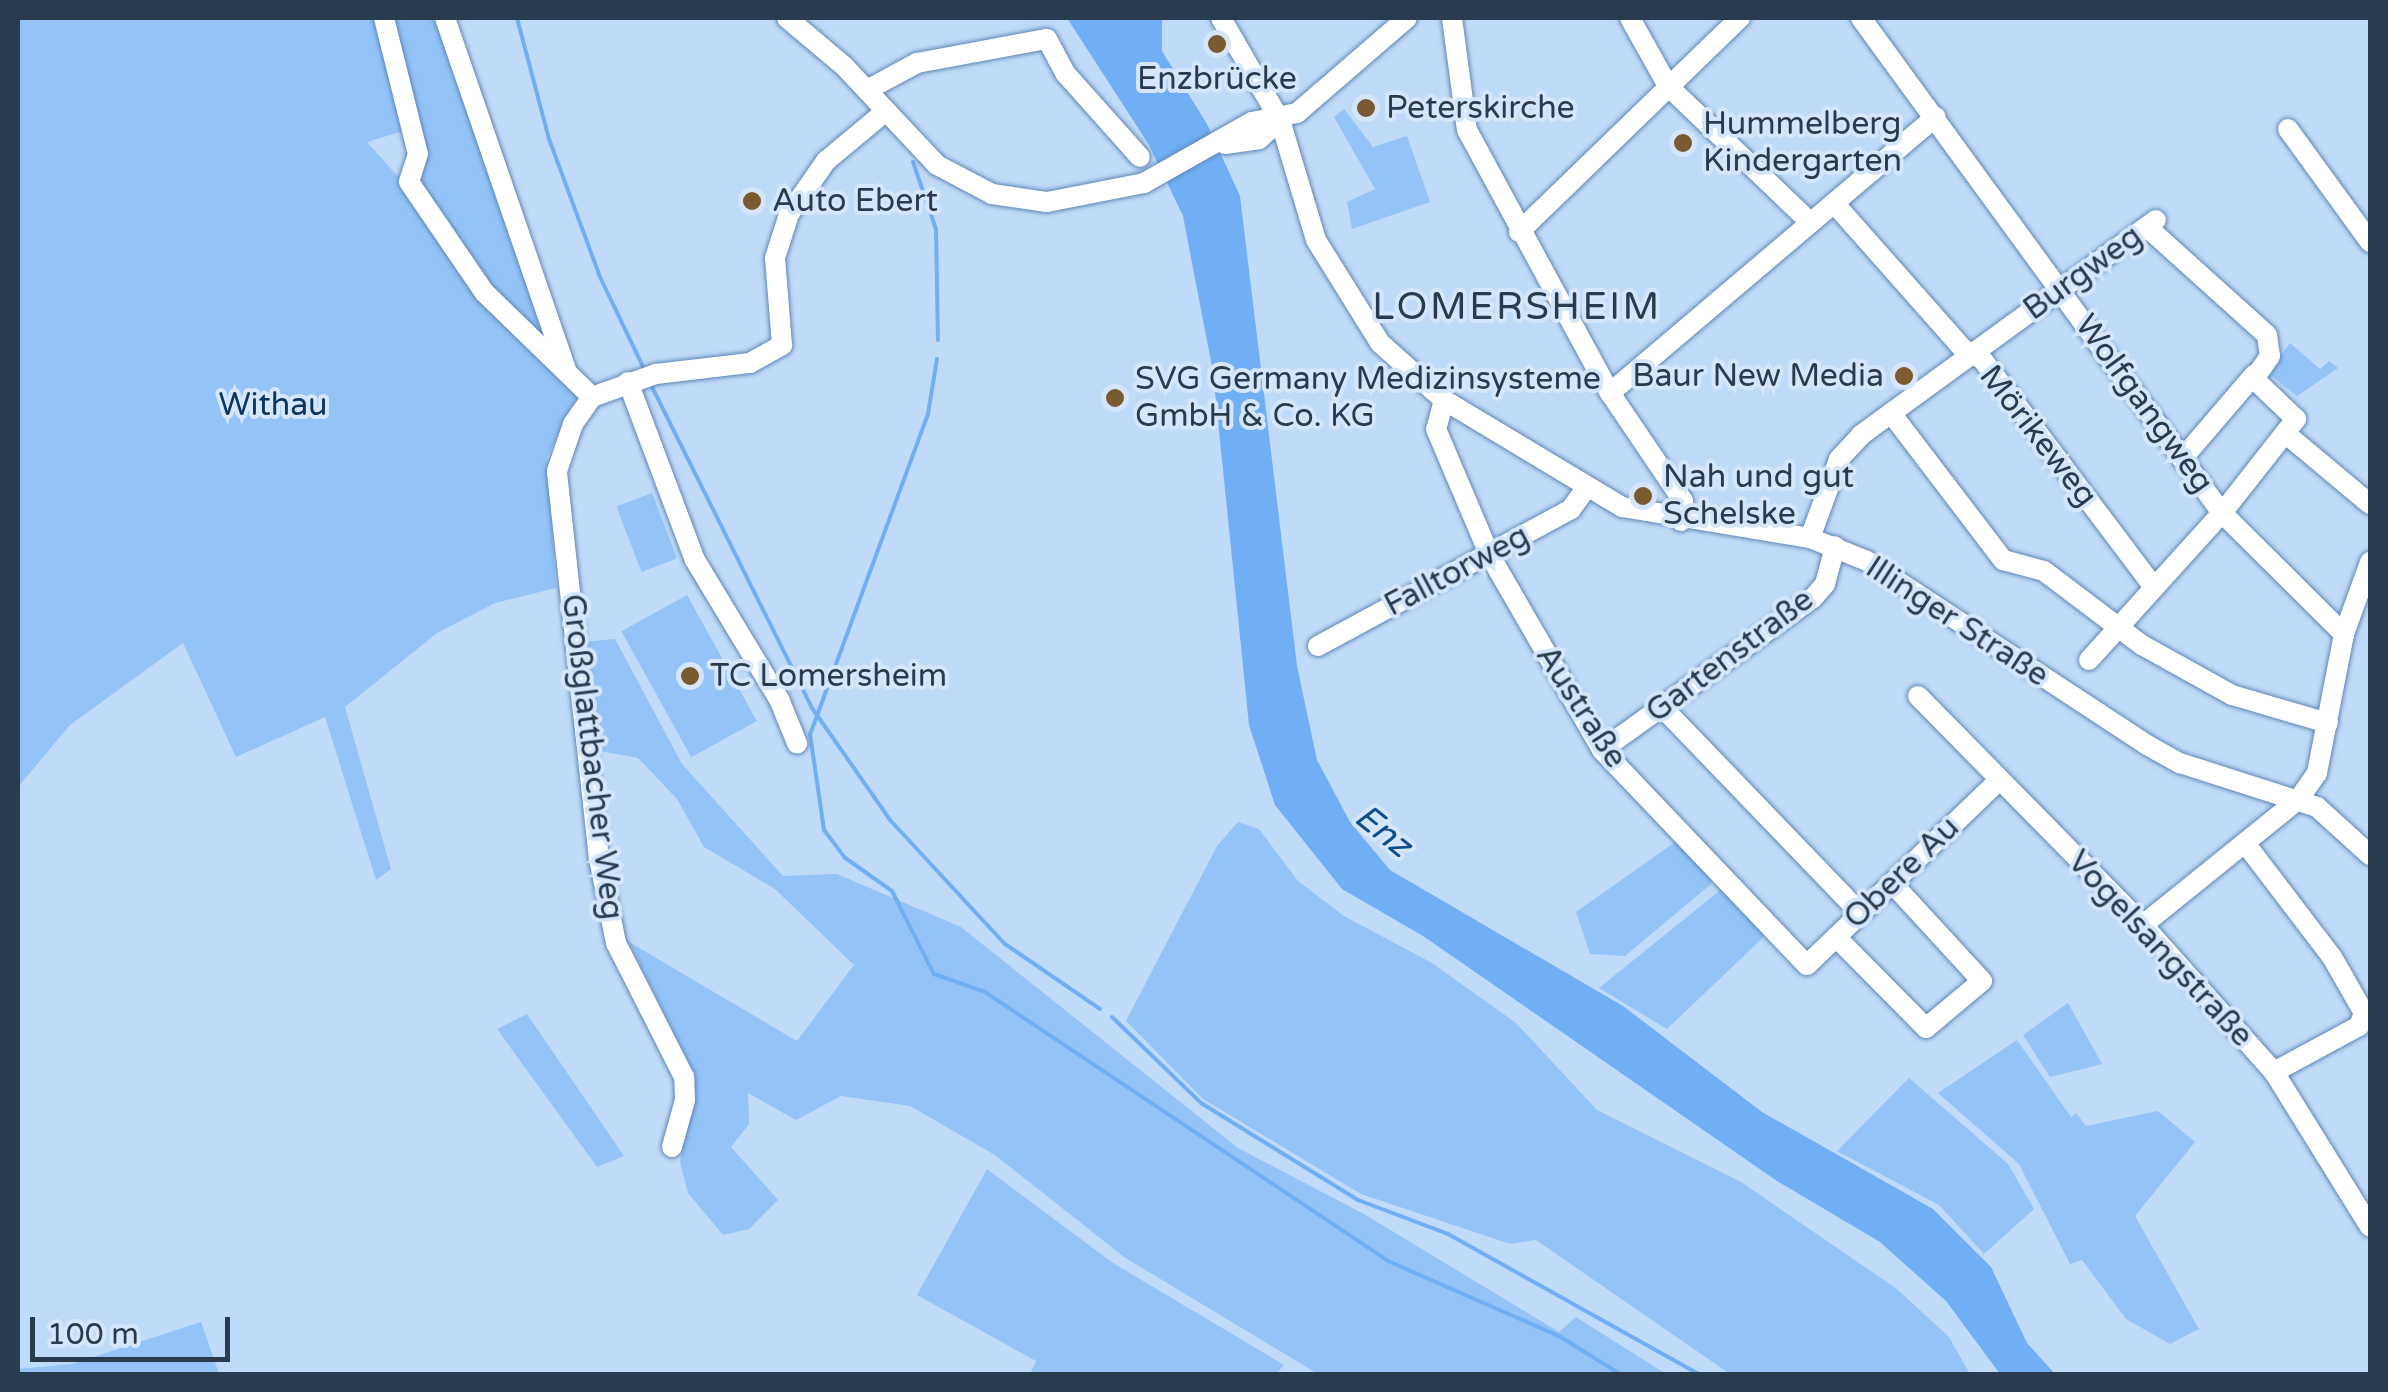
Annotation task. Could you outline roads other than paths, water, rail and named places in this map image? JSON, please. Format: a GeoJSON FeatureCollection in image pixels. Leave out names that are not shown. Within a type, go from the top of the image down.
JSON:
{"type":"FeatureCollection","features":[{"type":"Feature","properties":{"kind":"street"},"geometry":{"type":"LineString","coordinates":[[384,18],[418,154],[409,182],[484,292],[592,397],[641,378],[750,363],[782,346],[775,258],[789,214],[826,162],[886,111]]}},
{"type":"Feature","properties":{"kind":"street"},"geometry":{"type":"LineString","coordinates":[[444,18],[551,338],[571,380]]}},
{"type":"Feature","properties":{"kind":"street"},"geometry":{"type":"LineString","coordinates":[[787,18],[867,90],[936,165],[992,194],[1077,201],[1144,183],[1280,120],[1318,98],[1407,18]]}},
{"type":"Feature","properties":{"kind":"street","name":"Illinger Straße"},"geometry":{"type":"LineString","coordinates":[[1220,18],[1280,120],[1316,240],[1380,343],[1444,400],[1587,487],[1642,514],[1810,538],[1835,546],[1882,570],[2147,745],[2210,774],[2300,799],[2338,820],[2370,854]]}},
{"type":"Feature","properties":{"kind":"street"},"geometry":{"type":"LineString","coordinates":[[1452,18],[1467,130],[1518,232],[1610,394],[1683,501],[1681,521]]}},
{"type":"Feature","properties":{"kind":"street"},"geometry":{"type":"LineString","coordinates":[[1630,18],[1668,86],[1810,222]]}},
{"type":"Feature","properties":{"kind":"street"},"geometry":{"type":"LineString","coordinates":[[1518,232],[1740,18]]}},
{"type":"Feature","properties":{"kind":"street","name":"Wolfgangweg"},"geometry":{"type":"LineString","coordinates":[[1861,18],[2062,288],[2222,513],[2344,634]]}},
{"type":"Feature","properties":{"kind":"street"},"geometry":{"type":"LineString","coordinates":[[867,90],[917,64],[1047,39],[1066,74],[1140,157]]}},
{"type":"Feature","properties":{"kind":"street"},"geometry":{"type":"LineString","coordinates":[[1610,394],[1936,117]]}},
{"type":"Feature","properties":{"kind":"street"},"geometry":{"type":"LineString","coordinates":[[2288,129],[2370,242]]}},
{"type":"Feature","properties":{"kind":"street","name":"Mörikeweg"},"geometry":{"type":"LineString","coordinates":[[1834,202],[1972,353],[2154,588]]}},
{"type":"Feature","properties":{"kind":"street","name":"Burgweg"},"geometry":{"type":"LineString","coordinates":[[1810,538],[1839,459],[1891,413],[2151,223],[2267,335],[2270,356],[2254,375]]}},
{"type":"Feature","properties":{"kind":"street"},"geometry":{"type":"LineString","coordinates":[[2088,660],[2222,513],[2296,419],[2254,375],[2182,459]]}},
{"type":"Feature","properties":{"kind":"street"},"geometry":{"type":"LineString","coordinates":[[641,378],[635,404],[695,560],[779,699],[796,742]]}},
{"type":"Feature","properties":{"kind":"street","name":"Großglattbacher Weg"},"geometry":{"type":"LineString","coordinates":[[592,397],[573,424],[557,471],[599,859],[616,943],[684,1077],[685,1100],[672,1147]]}},
{"type":"Feature","properties":{"kind":"street","name":"Austraße"},"geometry":{"type":"LineString","coordinates":[[1444,400],[1436,429],[1489,554],[1602,750],[1807,965]]}},
{"type":"Feature","properties":{"kind":"street"},"geometry":{"type":"LineString","coordinates":[[1891,413],[2002,560],[2044,571],[2117,628],[2232,695],[2328,724]]}},
{"type":"Feature","properties":{"kind":"street"},"geometry":{"type":"LineString","coordinates":[[2285,433],[2370,504]]}},
{"type":"Feature","properties":{"kind":"street","name":"Falltorweg"},"geometry":{"type":"LineString","coordinates":[[1318,646],[1571,510],[1587,487]]}},
{"type":"Feature","properties":{"kind":"street","name":"Gartenstraße"},"geometry":{"type":"LineString","coordinates":[[1602,750],[1813,598],[1825,584],[1835,546]]}},
{"type":"Feature","properties":{"kind":"street"},"geometry":{"type":"LineString","coordinates":[[2143,926],[2300,799],[2317,773],[2344,634],[2370,562]]}},
{"type":"Feature","properties":{"kind":"street","name":"Vogelsangstraße"},"geometry":{"type":"LineString","coordinates":[[1918,696],[1997,782],[2143,926],[2274,1072],[2370,1227]]}},
{"type":"Feature","properties":{"kind":"street"},"geometry":{"type":"LineString","coordinates":[[1662,707],[1860,913]]}},
{"type":"Feature","properties":{"kind":"street","name":"Obere Au"},"geometry":{"type":"LineString","coordinates":[[1807,965],[1997,782]]}},
{"type":"Feature","properties":{"kind":"street"},"geometry":{"type":"LineString","coordinates":[[2246,843],[2332,957],[2364,1013],[2359,1026],[2274,1072]]}},
{"type":"Feature","properties":{"kind":"street"},"geometry":{"type":"LineString","coordinates":[[1836,937],[1926,1028],[1982,981],[1892,883]]}},
{"type":"Feature","properties":{"kind":"waterway"},"geometry":{"type":"LineString","coordinates":[[517,18],[549,139],[600,277],[644,369]]}},
{"type":"Feature","properties":{"kind":"waterway"},"geometry":{"type":"LineString","coordinates":[[913,162],[936,229],[938,340]]}},
{"type":"Feature","properties":{"kind":"waterway"},"geometry":{"type":"LineString","coordinates":[[937,359],[928,414],[810,734],[824,830],[844,857],[892,891],[934,974],[985,992],[1388,1261],[1559,1336],[1620,1374]]}},
{"type":"Feature","properties":{"kind":"waterway"},"geometry":{"type":"LineString","coordinates":[[650,383],[812,708],[890,820],[1005,944],[1100,1009]]}},
{"type":"Feature","properties":{"kind":"waterway"},"geometry":{"type":"LineString","coordinates":[[1112,1017],[1201,1103],[1358,1200],[1448,1234],[1699,1374]]}},
{"type":"Feature","properties":{"kind":"place","name":"Enzbrücke"},"geometry":{"type":"Point","coordinates":[1217,44]}},
{"type":"Feature","properties":{"kind":"place","name":"Peterskirche"},"geometry":{"type":"Point","coordinates":[1366,108]}},
{"type":"Feature","properties":{"kind":"place","name":"Hummelberg Kindergarten"},"geometry":{"type":"Point","coordinates":[1683,143]}},
{"type":"Feature","properties":{"kind":"place","name":"Auto Ebert"},"geometry":{"type":"Point","coordinates":[752,201]}},
{"type":"Feature","properties":{"kind":"place","name":"Baur New Media"},"geometry":{"type":"Point","coordinates":[1904,376]}},
{"type":"Feature","properties":{"kind":"place","name":"SVG Germany Medizinsysteme GmbH & Co. KG"},"geometry":{"type":"Point","coordinates":[1115,398]}},
{"type":"Feature","properties":{"kind":"place","name":"Nah und gut Schelske"},"geometry":{"type":"Point","coordinates":[1643,496]}},
{"type":"Feature","properties":{"kind":"place","name":"TC Lomersheim"},"geometry":{"type":"Point","coordinates":[690,676]}},
{"type":"Feature","properties":{"kind":"district","name":"LOMERSHEIM"},"geometry":{"type":"Point","coordinates":[1517,308]}},
{"type":"Feature","properties":{"kind":"park label","name":"Withau"},"geometry":{"type":"Point","coordinates":[273,405]}},
{"type":"Feature","properties":{"kind":"water label","name":"Enz"},"geometry":{"type":"Point","coordinates":[1383,831]}}]}
